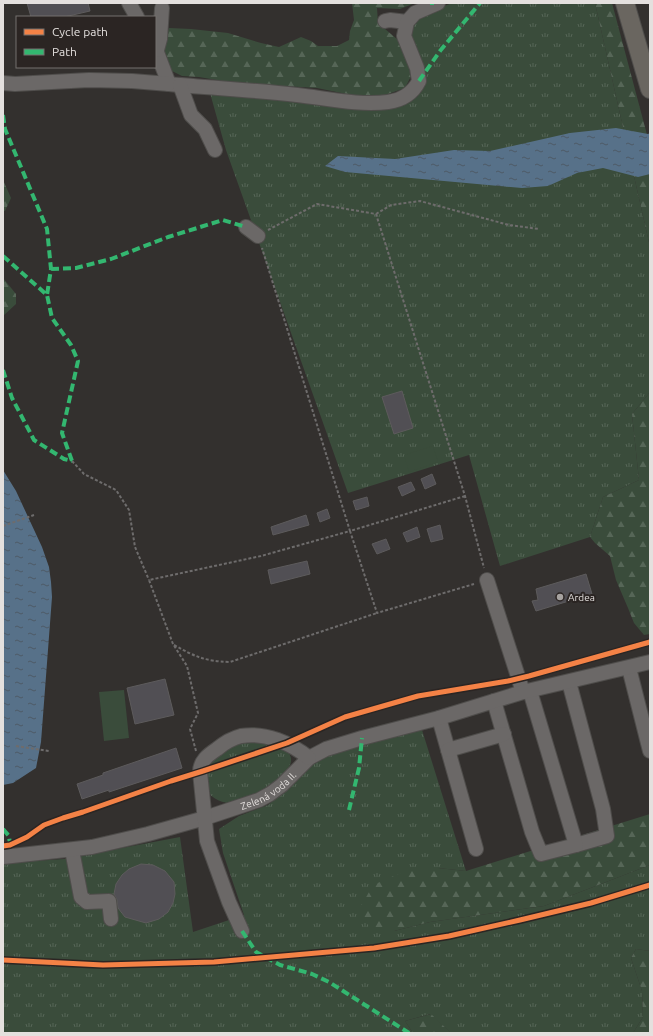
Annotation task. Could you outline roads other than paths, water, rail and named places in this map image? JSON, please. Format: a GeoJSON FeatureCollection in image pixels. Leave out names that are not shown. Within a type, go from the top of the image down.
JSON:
{"type":"FeatureCollection","features":[{"type":"Feature","properties":{"kind":"main road"},"geometry":{"type":"LineString","coordinates":[[625,3],[650,89]]}},
{"type":"Feature","properties":{"kind":"lane"},"geometry":{"type":"LineString","coordinates":[[129,3],[136,16]]}},
{"type":"Feature","properties":{"kind":"lane"},"geometry":{"type":"LineString","coordinates":[[3,83],[15,84],[88,80],[132,81],[286,94],[370,103],[389,102],[402,98],[412,92],[419,81],[417,68],[404,36],[406,22],[416,13],[438,3]]}},
{"type":"Feature","properties":{"kind":"lane"},"geometry":{"type":"LineString","coordinates":[[162,8],[160,39],[156,48],[191,114],[205,129],[215,150]]}},
{"type":"Feature","properties":{"kind":"lane"},"geometry":{"type":"LineString","coordinates":[[385,21],[390,20],[406,22]]}},
{"type":"Feature","properties":{"kind":"lane"},"geometry":{"type":"LineString","coordinates":[[246,227],[258,236]]}},
{"type":"Feature","properties":{"kind":"lane"},"geometry":{"type":"LineString","coordinates":[[487,580],[526,691],[576,845]]}},
{"type":"Feature","properties":{"kind":"lane","name":"Zelená voda II."},"geometry":{"type":"LineString","coordinates":[[8,853],[72,850],[92,847],[148,834],[205,818],[259,800],[270,794],[282,785],[309,758],[326,749],[439,718],[526,691],[650,662]]}},
{"type":"Feature","properties":{"kind":"lane"},"geometry":{"type":"LineString","coordinates":[[629,668],[650,751]]}},
{"type":"Feature","properties":{"kind":"lane"},"geometry":{"type":"LineString","coordinates":[[494,701],[532,832],[541,854],[607,836],[603,809],[569,682]]}},
{"type":"Feature","properties":{"kind":"lane"},"geometry":{"type":"LineString","coordinates":[[439,718],[476,849]]}},
{"type":"Feature","properties":{"kind":"lane"},"geometry":{"type":"LineString","coordinates":[[448,750],[504,734]]}},
{"type":"Feature","properties":{"kind":"lane"},"geometry":{"type":"LineString","coordinates":[[242,931],[229,902],[206,841],[200,767],[202,762],[209,754],[240,736],[264,737],[287,743],[294,746],[309,758]]}},
{"type":"Feature","properties":{"kind":"lane"},"geometry":{"type":"LineString","coordinates":[[72,850],[81,897],[87,902],[109,900],[111,919]]}},
{"type":"Feature","properties":{"kind":"water"},"geometry":{"type":"Polygon","coordinates":[[[616,128],[648,134],[650,133],[650,174],[638,177],[603,168],[577,173],[548,186],[522,188],[345,172],[325,166],[338,156],[395,159],[454,150],[490,151],[570,133],[616,128]]]}},
{"type":"Feature","properties":{"kind":"water"},"geometry":{"type":"Polygon","coordinates":[[[3,470],[16,491],[42,547],[49,567],[52,597],[41,742],[36,768],[13,783],[3,785],[3,470]]]}},
{"type":"Feature","properties":{"kind":"place","name":"Ardea"},"geometry":{"type":"Point","coordinates":[560,597]}}]}
